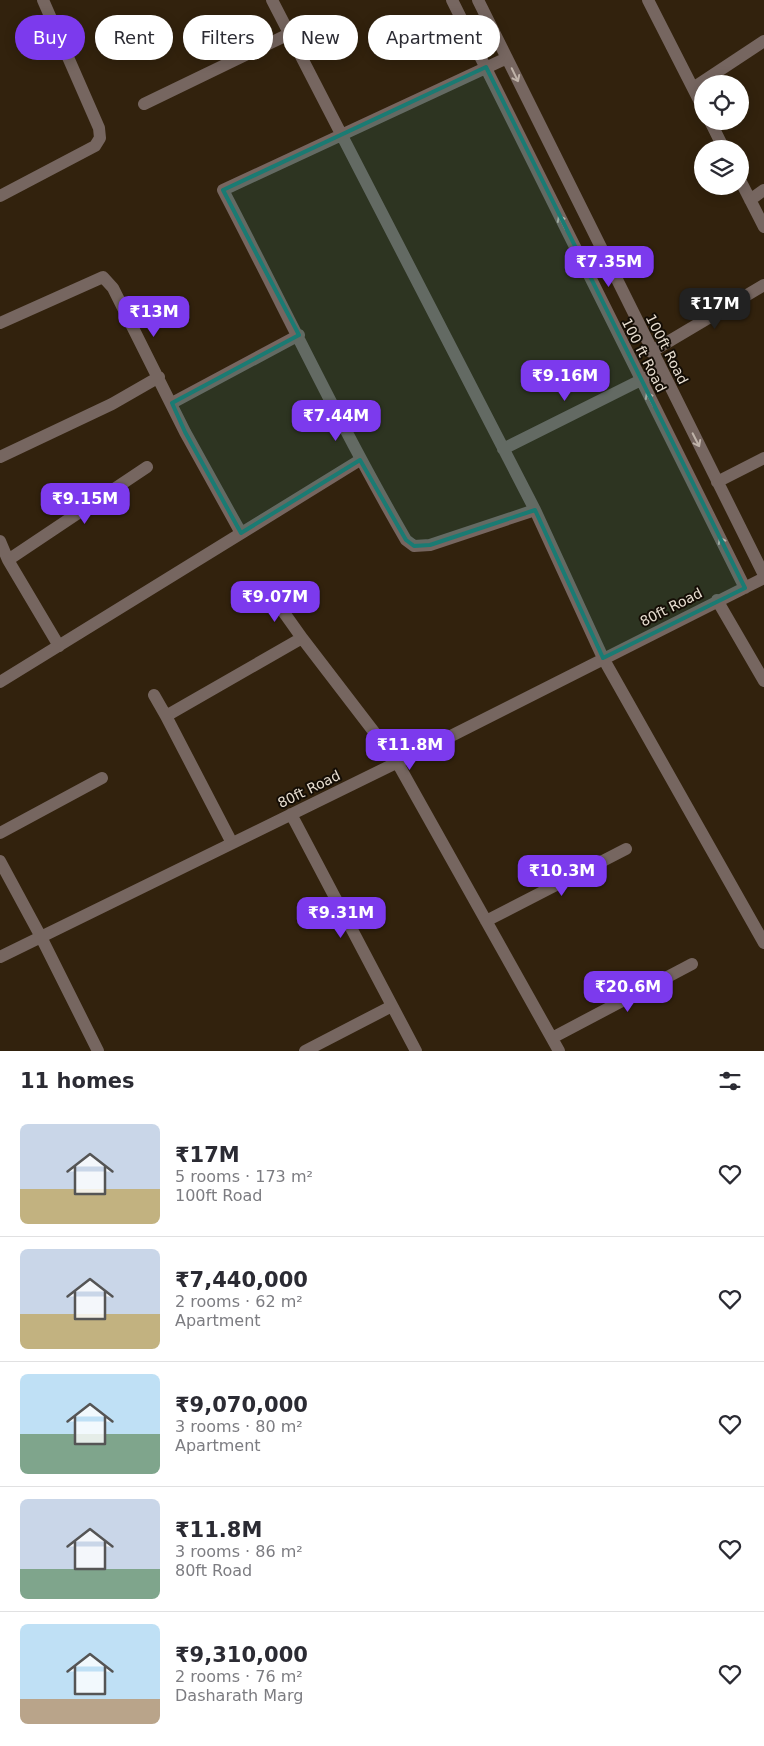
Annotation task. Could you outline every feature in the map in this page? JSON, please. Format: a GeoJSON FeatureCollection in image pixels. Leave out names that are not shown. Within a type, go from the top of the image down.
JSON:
{"type":"FeatureCollection","features":[{"type":"Feature","properties":{"kind":"street"},"geometry":{"type":"LineString","coordinates":[[0,195],[96,146],[100,138],[99,128],[42,0]]}},
{"type":"Feature","properties":{"kind":"street"},"geometry":{"type":"LineString","coordinates":[[272,0],[283,22]]}},
{"type":"Feature","properties":{"kind":"street","name":"100 ft Road"},"geometry":{"type":"LineString","coordinates":[[452,0],[745,588]]}},
{"type":"Feature","properties":{"kind":"street","name":"100ft Road"},"geometry":{"type":"LineString","coordinates":[[478,0],[660,370],[764,576]]}},
{"type":"Feature","properties":{"kind":"street"},"geometry":{"type":"LineString","coordinates":[[648,0],[693,88],[764,41]]}},
{"type":"Feature","properties":{"kind":"street"},"geometry":{"type":"LineString","coordinates":[[144,104],[283,37]]}},
{"type":"Feature","properties":{"kind":"street"},"geometry":{"type":"LineString","coordinates":[[507,58],[223,190],[299,335],[360,460],[406,540],[414,546],[430,546],[535,510]]}},
{"type":"Feature","properties":{"kind":"street"},"geometry":{"type":"LineString","coordinates":[[302,60],[535,510],[603,658],[764,943]]}},
{"type":"Feature","properties":{"kind":"street"},"geometry":{"type":"LineString","coordinates":[[750,200],[764,190]]}},
{"type":"Feature","properties":{"kind":"street"},"geometry":{"type":"LineString","coordinates":[[748,195],[764,227]]}},
{"type":"Feature","properties":{"kind":"street"},"geometry":{"type":"LineString","coordinates":[[0,323],[103,277],[113,288],[185,432],[240,533]]}},
{"type":"Feature","properties":{"kind":"street"},"geometry":{"type":"LineString","coordinates":[[652,352],[764,285]]}},
{"type":"Feature","properties":{"kind":"street"},"geometry":{"type":"LineString","coordinates":[[172,403],[299,335]]}},
{"type":"Feature","properties":{"kind":"street"},"geometry":{"type":"LineString","coordinates":[[503,449],[660,370]]}},
{"type":"Feature","properties":{"kind":"street"},"geometry":{"type":"LineString","coordinates":[[0,457],[112,404],[159,377]]}},
{"type":"Feature","properties":{"kind":"street"},"geometry":{"type":"LineString","coordinates":[[717,482],[764,458]]}},
{"type":"Feature","properties":{"kind":"street"},"geometry":{"type":"LineString","coordinates":[[0,682],[360,460]]}},
{"type":"Feature","properties":{"kind":"street"},"geometry":{"type":"LineString","coordinates":[[8,560],[147,467]]}},
{"type":"Feature","properties":{"kind":"street"},"geometry":{"type":"LineString","coordinates":[[0,541],[8,560],[58,646]]}},
{"type":"Feature","properties":{"kind":"street","name":"80ft Road"},"geometry":{"type":"LineString","coordinates":[[0,957],[397,762],[717,600],[745,588],[764,576]]}},
{"type":"Feature","properties":{"kind":"street"},"geometry":{"type":"LineString","coordinates":[[270,593],[397,762],[559,1051]]}},
{"type":"Feature","properties":{"kind":"street"},"geometry":{"type":"LineString","coordinates":[[717,600],[764,681]]}},
{"type":"Feature","properties":{"kind":"street"},"geometry":{"type":"LineString","coordinates":[[166,716],[302,638]]}},
{"type":"Feature","properties":{"kind":"street"},"geometry":{"type":"LineString","coordinates":[[154,695],[232,843]]}},
{"type":"Feature","properties":{"kind":"street"},"geometry":{"type":"LineString","coordinates":[[0,833],[102,778]]}},
{"type":"Feature","properties":{"kind":"street"},"geometry":{"type":"LineString","coordinates":[[291,814],[416,1051]]}},
{"type":"Feature","properties":{"kind":"street"},"geometry":{"type":"LineString","coordinates":[[486,921],[626,849]]}},
{"type":"Feature","properties":{"kind":"street"},"geometry":{"type":"LineString","coordinates":[[0,861],[41,937],[98,1051]]}},
{"type":"Feature","properties":{"kind":"street"},"geometry":{"type":"LineString","coordinates":[[552,1038],[692,964]]}},
{"type":"Feature","properties":{"kind":"street"},"geometry":{"type":"LineString","coordinates":[[305,1051],[392,1006]]}},
{"type":"Feature","properties":{"kind":"highlighted area"},"geometry":{"type":"Polygon","coordinates":[[[486,67],[745,588],[603,658],[535,510],[430,545],[414,546],[406,540],[360,460],[241,533],[185,432],[172,403],[299,335],[223,190],[486,67]]]}}]}
